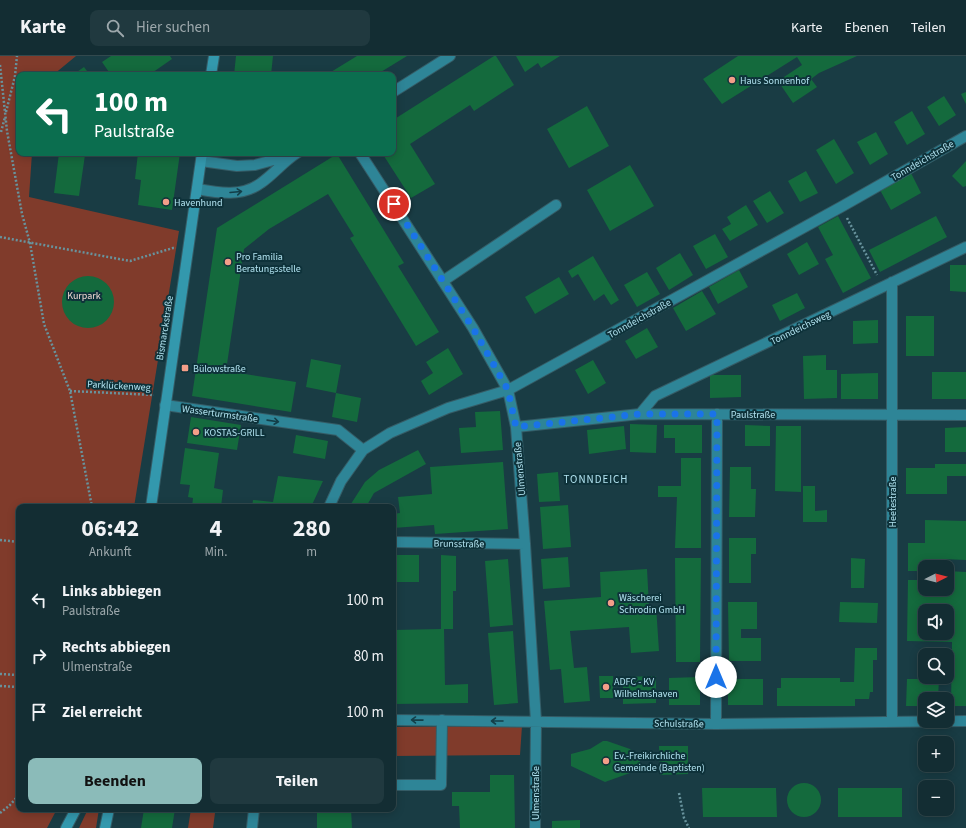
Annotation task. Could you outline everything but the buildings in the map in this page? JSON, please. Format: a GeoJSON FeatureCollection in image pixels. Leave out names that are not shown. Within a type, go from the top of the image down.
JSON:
{"type":"FeatureCollection","features":[{"type":"Feature","properties":{"kind":"main road"},"geometry":{"type":"LineString","coordinates":[[212,72],[214,56]]}},
{"type":"Feature","properties":{"kind":"main road","name":"Bismarckstraße"},"geometry":{"type":"LineString","coordinates":[[151,504],[201,157]]}},
{"type":"Feature","properties":{"kind":"main road"},"geometry":{"type":"LineString","coordinates":[[66,828],[74,812]]}},
{"type":"Feature","properties":{"kind":"main road"},"geometry":{"type":"LineString","coordinates":[[105,828],[108,812]]}},
{"type":"Feature","properties":{"kind":"street"},"geometry":{"type":"LineString","coordinates":[[396,90],[450,56]]}},
{"type":"Feature","properties":{"kind":"street","name":"Tonndeichstraße"},"geometry":{"type":"LineString","coordinates":[[330,504],[341,481],[363,450],[390,433],[448,408],[508,390],[841,207],[966,136]]}},
{"type":"Feature","properties":{"kind":"street"},"geometry":{"type":"LineString","coordinates":[[201,157],[237,166],[255,165],[289,156]]}},
{"type":"Feature","properties":{"kind":"street"},"geometry":{"type":"LineString","coordinates":[[197,189],[234,193],[247,191],[261,184],[294,156]]}},
{"type":"Feature","properties":{"kind":"street","name":"Ulmenstraße"},"geometry":{"type":"LineString","coordinates":[[362,156],[473,328],[508,390],[516,427],[536,721],[535,828]]}},
{"type":"Feature","properties":{"kind":"street"},"geometry":{"type":"LineString","coordinates":[[443,281],[556,205]]}},
{"type":"Feature","properties":{"kind":"street","name":"Tonndeichsweg"},"geometry":{"type":"LineString","coordinates":[[640,414],[655,396],[966,247]]}},
{"type":"Feature","properties":{"kind":"street","name":"Heetestraße"},"geometry":{"type":"LineString","coordinates":[[892,282],[892,722]]}},
{"type":"Feature","properties":{"kind":"street","name":"Wasserturmstraße"},"geometry":{"type":"LineString","coordinates":[[166,400],[338,430],[363,450]]}},
{"type":"Feature","properties":{"kind":"street","name":"Paulstraße"},"geometry":{"type":"LineString","coordinates":[[516,427],[640,414],[966,414]]}},
{"type":"Feature","properties":{"kind":"street"},"geometry":{"type":"LineString","coordinates":[[716,724],[717,414]]}},
{"type":"Feature","properties":{"kind":"street","name":"Brunsstraße"},"geometry":{"type":"LineString","coordinates":[[396,542],[525,544]]}},
{"type":"Feature","properties":{"kind":"street","name":"Schulstraße"},"geometry":{"type":"LineString","coordinates":[[396,720],[716,724],[966,721]]}},
{"type":"Feature","properties":{"kind":"street"},"geometry":{"type":"LineString","coordinates":[[396,785],[441,785],[442,720]]}},
{"type":"Feature","properties":{"kind":"street"},"geometry":{"type":"LineString","coordinates":[[252,828],[254,812]]}},
{"type":"Feature","properties":{"kind":"path"},"geometry":{"type":"LineString","coordinates":[[0,132],[15,76],[17,56]]}},
{"type":"Feature","properties":{"kind":"path"},"geometry":{"type":"LineString","coordinates":[[0,65],[7,131],[22,214],[30,243],[44,324],[70,391],[91,504]]}},
{"type":"Feature","properties":{"kind":"path"},"geometry":{"type":"LineString","coordinates":[[841,207],[878,276],[892,282]]}},
{"type":"Feature","properties":{"kind":"path"},"geometry":{"type":"LineString","coordinates":[[0,237],[130,261],[173,248],[188,250]]}},
{"type":"Feature","properties":{"kind":"path","name":"Parklückenweg"},"geometry":{"type":"LineString","coordinates":[[70,391],[166,400]]}},
{"type":"Feature","properties":{"kind":"path"},"geometry":{"type":"LineString","coordinates":[[0,540],[16,542]]}},
{"type":"Feature","properties":{"kind":"path"},"geometry":{"type":"LineString","coordinates":[[0,674],[16,675]]}},
{"type":"Feature","properties":{"kind":"path"},"geometry":{"type":"LineString","coordinates":[[0,686],[16,687]]}},
{"type":"Feature","properties":{"kind":"path"},"geometry":{"type":"LineString","coordinates":[[679,793],[684,818],[689,828]]}},
{"type":"Feature","properties":{"kind":"path"},"geometry":{"type":"LineString","coordinates":[[0,813],[16,798]]}},
{"type":"Feature","properties":{"kind":"green space","name":"Kurpark"},"geometry":{"type":"Polygon","coordinates":[[[0,56],[76,56],[57,72],[16,72],[16,156],[32,156],[29,197],[179,231],[134,504],[16,504],[16,812],[55,812],[47,828],[0,828],[0,56]]]}},
{"type":"Feature","properties":{"kind":"green space"},"geometry":{"type":"Polygon","coordinates":[[[522,726],[520,755],[396,756],[396,727],[522,726]]]}},
{"type":"Feature","properties":{"kind":"green space"},"geometry":{"type":"Polygon","coordinates":[[[87,812],[99,812],[96,828],[79,828],[87,812]]]}},
{"type":"Feature","properties":{"kind":"green space"},"geometry":{"type":"Polygon","coordinates":[[[191,812],[215,813],[213,828],[188,828],[191,812]]]}},
{"type":"Feature","properties":{"kind":"place","name":"Haus Sonnenhof"},"geometry":{"type":"Point","coordinates":[732,80]}},
{"type":"Feature","properties":{"kind":"place","name":"Havenhund"},"geometry":{"type":"Point","coordinates":[166,202]}},
{"type":"Feature","properties":{"kind":"place","name":"Pro Familia Beratungsstelle"},"geometry":{"type":"Point","coordinates":[228,262]}},
{"type":"Feature","properties":{"kind":"place","name":"Bülowstraße"},"geometry":{"type":"Point","coordinates":[185,368]}},
{"type":"Feature","properties":{"kind":"place","name":"KOSTAS-GRILL"},"geometry":{"type":"Point","coordinates":[196,432]}},
{"type":"Feature","properties":{"kind":"place","name":"Wäscherei Schrodin GmbH"},"geometry":{"type":"Point","coordinates":[611,603]}},
{"type":"Feature","properties":{"kind":"place","name":"ADFC - KV Wilhelmshaven"},"geometry":{"type":"Point","coordinates":[606,687]}},
{"type":"Feature","properties":{"kind":"place","name":"Ev.-Freikirchliche Gemeinde (Baptisten)"},"geometry":{"type":"Point","coordinates":[606,761]}},
{"type":"Feature","properties":{"kind":"district","name":"TONNDEICH"},"geometry":{"type":"Point","coordinates":[596,479]}},
{"type":"Feature","properties":{"kind":"route"},"geometry":{"type":"LineString","coordinates":[[394,204],[473,328],[508,390],[516,427],[640,414],[717,414],[716,677]]}}]}
